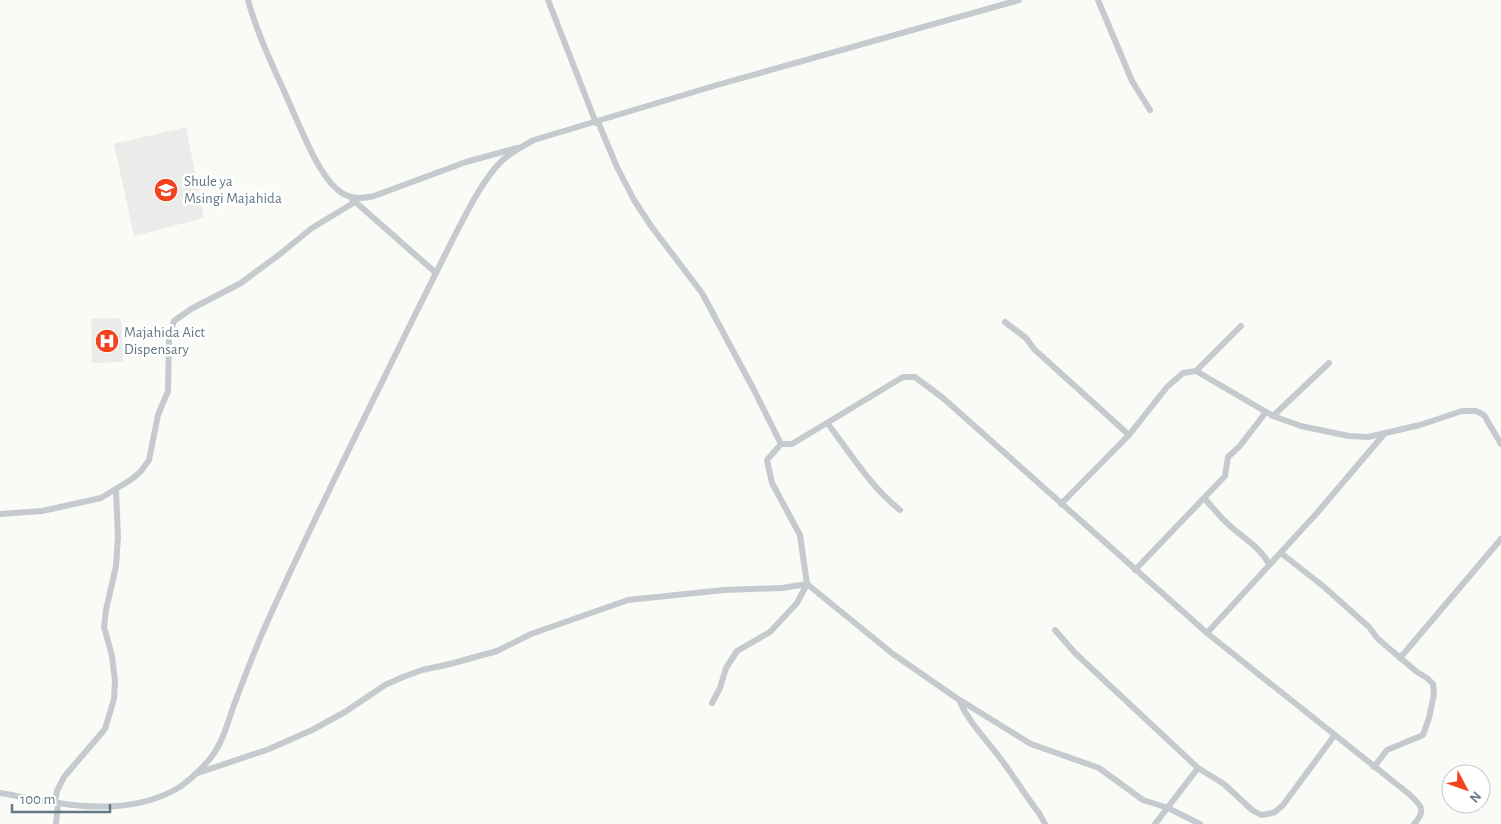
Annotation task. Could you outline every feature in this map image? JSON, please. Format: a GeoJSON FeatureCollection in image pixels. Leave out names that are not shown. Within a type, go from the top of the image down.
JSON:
{"type":"FeatureCollection","features":[{"type":"Feature","properties":{"kind":"street"},"geometry":{"type":"LineString","coordinates":[[248,0],[272,63],[308,143],[330,183],[355,202],[436,273]]}},
{"type":"Feature","properties":{"kind":"street"},"geometry":{"type":"LineString","coordinates":[[548,0],[597,122],[634,200],[651,226],[702,293],[781,444]]}},
{"type":"Feature","properties":{"kind":"street"},"geometry":{"type":"LineString","coordinates":[[349,197],[365,199],[466,162],[520,147],[534,140],[717,85],[1019,0]]}},
{"type":"Feature","properties":{"kind":"street"},"geometry":{"type":"LineString","coordinates":[[1098,0],[1132,81],[1150,110]]}},
{"type":"Feature","properties":{"kind":"street"},"geometry":{"type":"LineString","coordinates":[[0,793],[97,807],[140,804],[181,787],[213,756],[224,733],[266,626],[356,433],[436,273],[470,206],[497,165],[520,147]]}},
{"type":"Feature","properties":{"kind":"street"},"geometry":{"type":"LineString","coordinates":[[0,514],[42,512],[101,498],[116,490],[141,471],[149,460],[158,415],[168,390],[169,338],[174,320],[190,309],[241,283],[312,228],[355,202]]}},
{"type":"Feature","properties":{"kind":"street"},"geometry":{"type":"LineString","coordinates":[[1004,322],[1026,338],[1034,349],[1129,435]]}},
{"type":"Feature","properties":{"kind":"street"},"geometry":{"type":"LineString","coordinates":[[1061,504],[1129,435],[1167,387],[1183,373],[1196,371],[1241,326]]}},
{"type":"Feature","properties":{"kind":"street"},"geometry":{"type":"LineString","coordinates":[[1135,570],[1225,476],[1228,457],[1269,414],[1330,363]]}},
{"type":"Feature","properties":{"kind":"street"},"geometry":{"type":"LineString","coordinates":[[1196,371],[1249,404],[1301,426],[1349,436],[1368,437],[1420,425],[1462,411],[1476,412],[1484,415],[1501,444]]}},
{"type":"Feature","properties":{"kind":"street"},"geometry":{"type":"LineString","coordinates":[[712,703],[720,688],[726,668],[737,652],[770,632],[797,603],[807,584],[800,535],[772,483],[767,460],[781,444],[792,444],[903,377],[915,377],[943,398],[1206,633],[1419,804],[1422,812],[1420,818],[1414,824]]}},
{"type":"Feature","properties":{"kind":"street"},"geometry":{"type":"LineString","coordinates":[[828,424],[867,476],[890,502],[900,510]]}},
{"type":"Feature","properties":{"kind":"street"},"geometry":{"type":"LineString","coordinates":[[1206,633],[1280,553],[1385,432]]}},
{"type":"Feature","properties":{"kind":"street"},"geometry":{"type":"LineString","coordinates":[[56,824],[57,791],[64,777],[104,729],[114,699],[115,681],[112,656],[104,627],[116,566],[118,537],[116,490]]}},
{"type":"Feature","properties":{"kind":"street"},"geometry":{"type":"LineString","coordinates":[[1204,499],[1230,526],[1249,540],[1269,564]]}},
{"type":"Feature","properties":{"kind":"street"},"geometry":{"type":"LineString","coordinates":[[1400,658],[1501,539]]}},
{"type":"Feature","properties":{"kind":"street"},"geometry":{"type":"LineString","coordinates":[[1280,553],[1369,627],[1378,639],[1416,672],[1433,684],[1434,694],[1429,718],[1423,734],[1387,750],[1374,767]]}},
{"type":"Feature","properties":{"kind":"street"},"geometry":{"type":"LineString","coordinates":[[194,775],[269,749],[312,730],[345,712],[385,686],[404,677],[422,670],[497,651],[532,634],[628,600],[724,590],[782,588],[807,584],[893,654],[960,700],[1031,744],[1099,768],[1144,800],[1168,808],[1200,824]]}},
{"type":"Feature","properties":{"kind":"street"},"geometry":{"type":"LineString","coordinates":[[1055,630],[1075,652],[1198,768],[1224,784],[1252,810],[1262,815],[1275,812],[1283,804],[1334,736]]}},
{"type":"Feature","properties":{"kind":"street"},"geometry":{"type":"LineString","coordinates":[[960,700],[964,712],[971,723],[997,754],[1045,824]]}},
{"type":"Feature","properties":{"kind":"street"},"geometry":{"type":"LineString","coordinates":[[1154,824],[1198,768]]}},
{"type":"Feature","properties":{"kind":"shaded area"},"geometry":{"type":"Polygon","coordinates":[[[186,127],[204,218],[134,236],[114,144],[186,127]]]}},
{"type":"Feature","properties":{"kind":"shaded area","name":"Majahida Aict Dispensary"},"geometry":{"type":"Polygon","coordinates":[[[121,318],[123,362],[92,363],[91,319],[121,318]]]}},
{"type":"Feature","properties":{"kind":"place","name":"Shule ya Msingi Majahida"},"geometry":{"type":"Point","coordinates":[166,190]}},
{"type":"Feature","properties":{"kind":"place","name":"Majahida Aict Dispensary"},"geometry":{"type":"Point","coordinates":[107,341]}}]}
